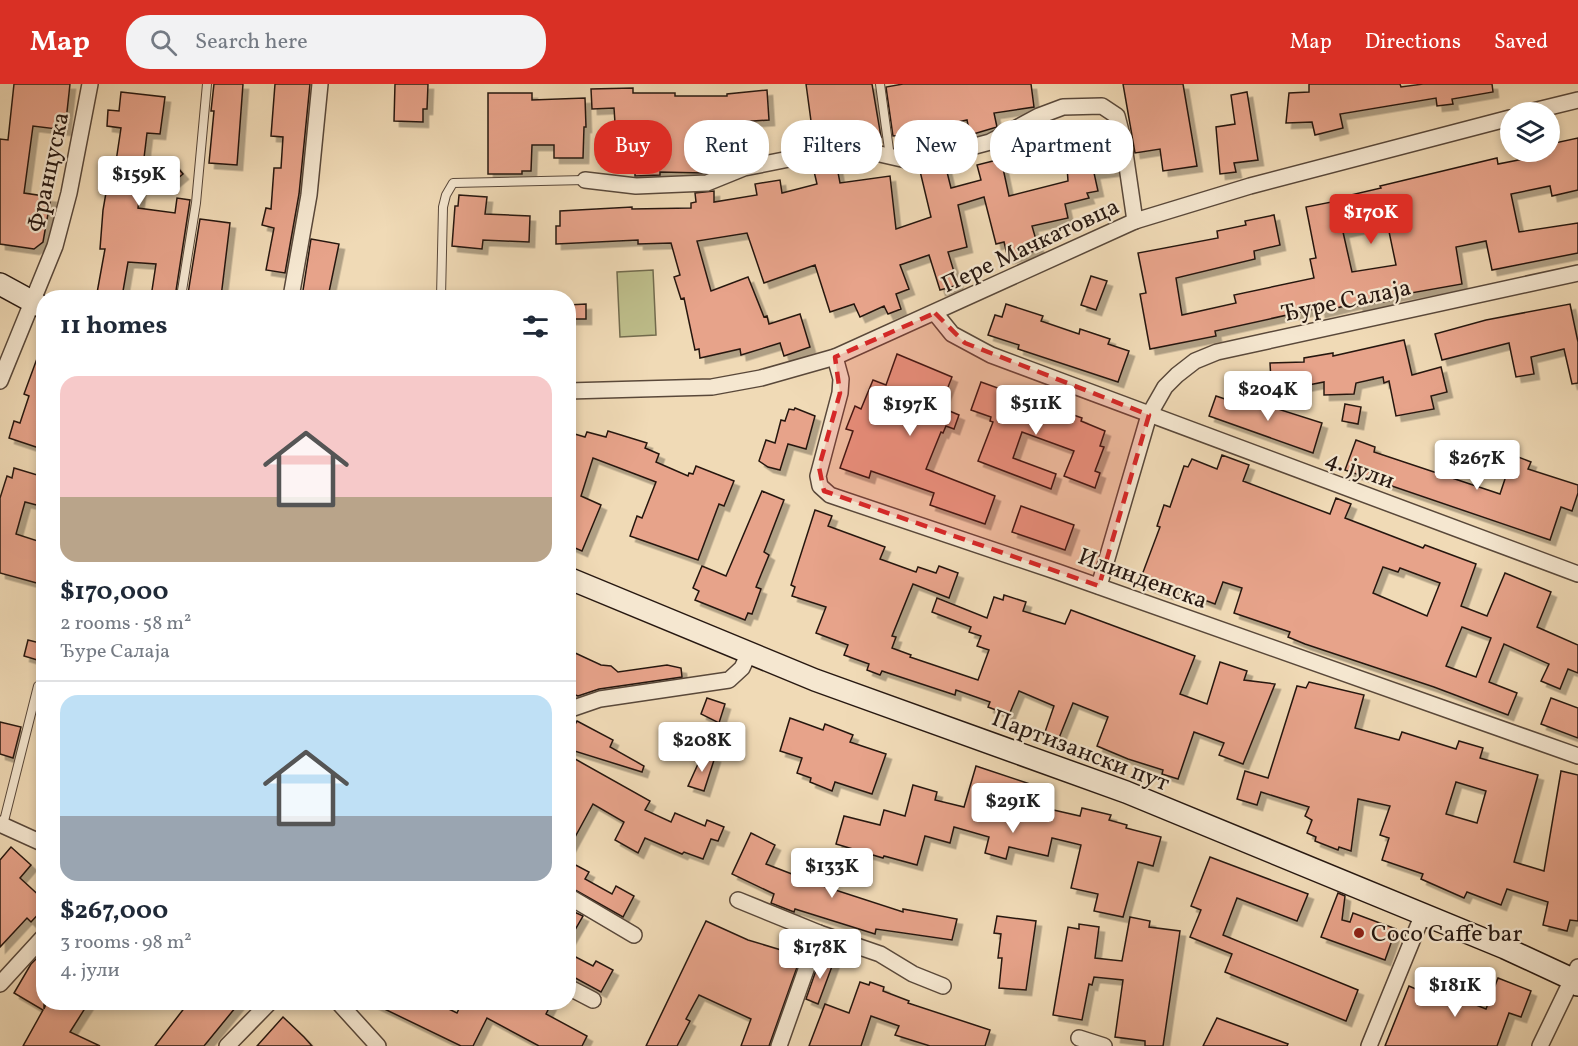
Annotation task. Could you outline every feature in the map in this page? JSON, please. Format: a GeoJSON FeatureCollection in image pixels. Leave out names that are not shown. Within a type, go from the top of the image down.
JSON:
{"type":"FeatureCollection","features":[{"type":"Feature","properties":{"kind":"main road"},"geometry":{"type":"LineString","coordinates":[[0,284],[36,303]]}},
{"type":"Feature","properties":{"kind":"main road","name":"Партизански пут"},"geometry":{"type":"LineString","coordinates":[[576,581],[815,680],[1126,792],[1576,978]]}},
{"type":"Feature","properties":{"kind":"street","name":"Француска"},"geometry":{"type":"LineString","coordinates":[[42,290],[61,228],[90,84]]}},
{"type":"Feature","properties":{"kind":"street"},"geometry":{"type":"LineString","coordinates":[[292,290],[309,195],[320,84]]}},
{"type":"Feature","properties":{"kind":"street"},"geometry":{"type":"LineString","coordinates":[[1560,104],[1578,100]]}},
{"type":"Feature","properties":{"kind":"street"},"geometry":{"type":"LineString","coordinates":[[585,180],[636,186],[707,183],[744,168],[841,147],[860,147],[915,162],[990,142],[1039,116],[1063,107],[1102,106],[1118,116],[1135,221]]}},
{"type":"Feature","properties":{"kind":"street","name":"Пере Мачкатовца"},"geometry":{"type":"LineString","coordinates":[[576,391],[712,387],[761,378],[834,357],[935,314],[1135,221],[1250,186],[1500,120]]}},
{"type":"Feature","properties":{"kind":"street","name":"Ђуре Салаја"},"geometry":{"type":"LineString","coordinates":[[1099,586],[1149,415],[1165,387],[1195,361],[1217,352],[1578,273]]}},
{"type":"Feature","properties":{"kind":"street","name":"Француска"},"geometry":{"type":"LineString","coordinates":[[0,381],[36,308]]}},
{"type":"Feature","properties":{"kind":"street","name":"4. јули"},"geometry":{"type":"LineString","coordinates":[[935,314],[952,334],[965,343],[1149,415],[1578,574]]}},
{"type":"Feature","properties":{"kind":"street","name":"Илинденска"},"geometry":{"type":"LineString","coordinates":[[834,357],[839,367],[840,386],[819,467],[820,486],[824,491],[1578,756]]}},
{"type":"Feature","properties":{"kind":"street"},"geometry":{"type":"LineString","coordinates":[[576,707],[600,699],[729,680],[742,668],[749,653]]}},
{"type":"Feature","properties":{"kind":"street"},"geometry":{"type":"LineString","coordinates":[[2,825],[36,840]]}},
{"type":"Feature","properties":{"kind":"street"},"geometry":{"type":"LineString","coordinates":[[738,900],[819,933],[879,954],[914,974],[943,986]]}},
{"type":"Feature","properties":{"kind":"street"},"geometry":{"type":"LineString","coordinates":[[576,901],[634,935]]}},
{"type":"Feature","properties":{"kind":"street"},"geometry":{"type":"LineString","coordinates":[[1369,1046],[1423,914]]}},
{"type":"Feature","properties":{"kind":"street"},"geometry":{"type":"LineString","coordinates":[[779,1046],[819,933]]}},
{"type":"Feature","properties":{"kind":"street"},"geometry":{"type":"LineString","coordinates":[[0,984],[36,945]]}},
{"type":"Feature","properties":{"kind":"street"},"geometry":{"type":"LineString","coordinates":[[1540,1046],[1576,978]]}},
{"type":"Feature","properties":{"kind":"street"},"geometry":{"type":"LineString","coordinates":[[576,991],[593,1000]]}},
{"type":"Feature","properties":{"kind":"street"},"geometry":{"type":"LineString","coordinates":[[227,1046],[262,1010]]}},
{"type":"Feature","properties":{"kind":"street"},"geometry":{"type":"LineString","coordinates":[[345,1010],[378,1046]]}},
{"type":"Feature","properties":{"kind":"street"},"geometry":{"type":"LineString","coordinates":[[1079,1038],[1104,1046]]}},
{"type":"Feature","properties":{"kind":"lane"},"geometry":{"type":"LineString","coordinates":[[182,290],[196,203],[207,84]]}},
{"type":"Feature","properties":{"kind":"lane"},"geometry":{"type":"LineString","coordinates":[[880,84],[890,157]]}},
{"type":"Feature","properties":{"kind":"lane"},"geometry":{"type":"LineString","coordinates":[[441,290],[443,207],[446,195],[453,183],[461,181],[585,180]]}},
{"type":"Feature","properties":{"kind":"lane"},"geometry":{"type":"LineString","coordinates":[[2,825],[36,694]]}},
{"type":"Feature","properties":{"kind":"highlighted area"},"geometry":{"type":"Polygon","coordinates":[[[935,313],[965,343],[1149,415],[1099,586],[824,491],[819,467],[840,393],[835,357],[935,313]]]}},
{"type":"Feature","properties":{"kind":"green space"},"geometry":{"type":"Polygon","coordinates":[[[653,270],[656,335],[620,337],[617,272],[653,270]]]}},
{"type":"Feature","properties":{"kind":"building"},"geometry":{"type":"Polygon","coordinates":[[[14,84],[70,84],[65,130],[33,126],[24,193],[51,197],[43,242],[34,249],[0,244],[0,139],[8,140],[14,84]]]}},
{"type":"Feature","properties":{"kind":"building"},"geometry":{"type":"Polygon","coordinates":[[[214,84],[243,84],[237,165],[209,163],[214,84]]]}},
{"type":"Feature","properties":{"kind":"building"},"geometry":{"type":"Polygon","coordinates":[[[275,84],[310,84],[299,194],[285,273],[266,270],[274,228],[262,225],[266,208],[271,209],[274,168],[281,168],[283,137],[271,136],[275,84]]]}},
{"type":"Feature","properties":{"kind":"building"},"geometry":{"type":"Polygon","coordinates":[[[395,84],[428,84],[427,109],[423,109],[423,122],[394,121],[395,84]]]}},
{"type":"Feature","properties":{"kind":"building"},"geometry":{"type":"Polygon","coordinates":[[[806,84],[872,84],[878,120],[811,120],[806,84]]]}},
{"type":"Feature","properties":{"kind":"building"},"geometry":{"type":"Polygon","coordinates":[[[903,84],[1031,84],[1034,107],[994,113],[996,120],[990,120],[990,129],[978,133],[978,120],[894,120],[893,136],[886,87],[903,84]]]}},
{"type":"Feature","properties":{"kind":"building"},"geometry":{"type":"Polygon","coordinates":[[[1123,84],[1183,84],[1197,166],[1163,171],[1160,149],[1135,153],[1133,120],[1129,120],[1123,84]]]}},
{"type":"Feature","properties":{"kind":"building"},"geometry":{"type":"Polygon","coordinates":[[[1309,84],[1400,84],[1401,87],[1423,84],[1492,84],[1493,92],[1452,99],[1453,104],[1437,106],[1436,98],[1340,114],[1343,128],[1315,135],[1312,122],[1286,123],[1289,93],[1309,92],[1309,84]]]}},
{"type":"Feature","properties":{"kind":"building"},"geometry":{"type":"Polygon","coordinates":[[[633,88],[633,93],[675,93],[675,96],[727,96],[727,94],[767,90],[769,120],[684,120],[684,173],[672,172],[672,120],[615,120],[614,108],[592,109],[591,89],[633,88]]]}},
{"type":"Feature","properties":{"kind":"building"},"geometry":{"type":"Polygon","coordinates":[[[121,92],[165,97],[160,134],[147,133],[138,208],[175,213],[177,198],[190,200],[176,290],[152,290],[156,264],[128,262],[123,290],[98,290],[105,249],[100,249],[103,210],[107,187],[112,188],[121,128],[107,126],[108,110],[119,111],[121,92]]]}},
{"type":"Feature","properties":{"kind":"building"},"geometry":{"type":"Polygon","coordinates":[[[1247,92],[1258,160],[1234,163],[1236,172],[1220,174],[1216,127],[1235,124],[1231,95],[1247,92]]]}},
{"type":"Feature","properties":{"kind":"building"},"geometry":{"type":"Polygon","coordinates":[[[488,93],[532,93],[532,100],[585,98],[586,127],[584,127],[583,158],[554,158],[554,145],[532,145],[531,171],[522,171],[522,174],[488,174],[488,93]]]}},
{"type":"Feature","properties":{"kind":"building"},"geometry":{"type":"Polygon","coordinates":[[[1578,138],[1578,190],[1552,196],[1550,186],[1511,194],[1519,232],[1578,223],[1578,253],[1492,270],[1486,241],[1456,247],[1462,284],[1388,297],[1389,301],[1358,306],[1357,303],[1320,312],[1319,308],[1215,331],[1216,336],[1150,349],[1140,294],[1146,293],[1138,253],[1218,238],[1217,231],[1246,225],[1245,221],[1274,215],[1280,245],[1254,251],[1255,259],[1176,278],[1182,315],[1236,303],[1234,295],[1314,278],[1310,259],[1316,258],[1306,207],[1342,200],[1342,197],[1381,188],[1380,186],[1497,158],[1498,164],[1560,162],[1560,142],[1578,138]],[[1387,222],[1343,232],[1352,272],[1396,265],[1387,222]]]}},
{"type":"Feature","properties":{"kind":"building"},"geometry":{"type":"Polygon","coordinates":[[[171,160],[183,174],[171,184],[160,170],[171,160]]]}},
{"type":"Feature","properties":{"kind":"building"},"geometry":{"type":"Polygon","coordinates":[[[990,162],[990,174],[1004,174],[1009,196],[1068,181],[1068,174],[1094,174],[1098,191],[1087,193],[1089,198],[1065,204],[1068,218],[1032,226],[1039,250],[1008,258],[1004,242],[996,244],[984,197],[958,205],[967,247],[948,252],[958,285],[940,290],[929,255],[900,265],[909,289],[896,294],[901,309],[888,314],[884,306],[860,317],[854,304],[830,312],[815,265],[764,283],[747,233],[697,241],[711,291],[748,277],[769,324],[800,314],[810,347],[784,356],[780,343],[741,355],[740,349],[700,358],[699,349],[695,350],[684,298],[681,299],[674,277],[680,275],[671,243],[638,244],[638,240],[556,244],[556,226],[560,226],[560,211],[632,207],[632,209],[691,208],[691,203],[696,202],[695,193],[714,191],[714,202],[757,195],[755,184],[780,180],[782,193],[817,184],[815,174],[838,174],[840,183],[890,176],[896,229],[931,217],[921,174],[948,174],[951,188],[981,180],[978,165],[990,162]]]}},
{"type":"Feature","properties":{"kind":"building"},"geometry":{"type":"Polygon","coordinates":[[[635,174],[660,174],[660,175],[635,176],[635,174]]]}},
{"type":"Feature","properties":{"kind":"building"},"geometry":{"type":"Polygon","coordinates":[[[459,195],[487,197],[485,214],[530,216],[529,242],[483,240],[482,249],[452,246],[455,206],[458,206],[459,195]]]}},
{"type":"Feature","properties":{"kind":"building"},"geometry":{"type":"Polygon","coordinates":[[[200,219],[230,223],[222,290],[189,290],[200,219]]]}},
{"type":"Feature","properties":{"kind":"building"},"geometry":{"type":"Polygon","coordinates":[[[311,239],[339,244],[329,290],[303,290],[311,239]]]}},
{"type":"Feature","properties":{"kind":"building"},"geometry":{"type":"Polygon","coordinates":[[[1091,276],[1107,281],[1096,310],[1081,305],[1091,276]]]}},
{"type":"Feature","properties":{"kind":"building"},"geometry":{"type":"Polygon","coordinates":[[[586,304],[586,319],[576,319],[576,305],[586,304]]]}},
{"type":"Feature","properties":{"kind":"building"},"geometry":{"type":"Polygon","coordinates":[[[1006,304],[1043,316],[1041,321],[1079,334],[1080,329],[1110,339],[1108,344],[1129,351],[1118,382],[1018,349],[1019,345],[988,335],[995,315],[1002,317],[1006,304]]]}},
{"type":"Feature","properties":{"kind":"building"},"geometry":{"type":"Polygon","coordinates":[[[1570,304],[1578,342],[1578,383],[1572,384],[1564,349],[1531,357],[1534,374],[1516,377],[1509,343],[1442,360],[1435,334],[1486,320],[1570,304]]]}},
{"type":"Feature","properties":{"kind":"building"},"geometry":{"type":"Polygon","coordinates":[[[1404,340],[1412,375],[1441,367],[1447,392],[1431,396],[1434,409],[1396,416],[1389,381],[1384,383],[1383,377],[1356,383],[1354,394],[1324,395],[1324,382],[1293,388],[1245,391],[1251,374],[1271,381],[1270,363],[1304,362],[1304,358],[1333,353],[1333,356],[1404,340]]]}},
{"type":"Feature","properties":{"kind":"building"},"geometry":{"type":"Polygon","coordinates":[[[897,354],[952,377],[940,407],[959,415],[954,429],[946,426],[943,433],[941,432],[926,469],[995,496],[985,524],[930,505],[934,493],[871,471],[869,478],[840,468],[853,431],[846,429],[855,406],[861,409],[873,380],[886,385],[897,354]]]}},
{"type":"Feature","properties":{"kind":"building"},"geometry":{"type":"Polygon","coordinates":[[[36,361],[36,447],[9,438],[14,421],[20,423],[29,396],[24,394],[36,361]]]}},
{"type":"Feature","properties":{"kind":"building"},"geometry":{"type":"Polygon","coordinates":[[[981,382],[1082,418],[1081,421],[1105,431],[1100,446],[1104,447],[1095,471],[1100,473],[1095,488],[1064,476],[1074,451],[1022,432],[1013,458],[1056,474],[1051,489],[978,461],[993,422],[990,421],[991,417],[971,410],[981,382]]]}},
{"type":"Feature","properties":{"kind":"building"},"geometry":{"type":"Polygon","coordinates":[[[1234,395],[1322,423],[1313,453],[1209,416],[1216,396],[1231,401],[1234,395]]]}},
{"type":"Feature","properties":{"kind":"building"},"geometry":{"type":"Polygon","coordinates":[[[1345,404],[1361,407],[1358,424],[1342,421],[1345,404]]]}},
{"type":"Feature","properties":{"kind":"building"},"geometry":{"type":"Polygon","coordinates":[[[795,408],[815,416],[806,449],[788,444],[780,470],[768,467],[759,461],[766,440],[775,443],[781,420],[785,421],[789,409],[794,410],[795,408]]]}},
{"type":"Feature","properties":{"kind":"building"},"geometry":{"type":"Polygon","coordinates":[[[608,431],[647,443],[645,448],[659,454],[656,462],[688,476],[689,473],[693,474],[696,466],[734,481],[724,506],[719,504],[698,560],[630,536],[637,516],[642,518],[656,482],[593,458],[581,496],[601,505],[582,551],[576,548],[576,434],[585,437],[587,432],[606,437],[608,431]]]}},
{"type":"Feature","properties":{"kind":"building"},"geometry":{"type":"Polygon","coordinates":[[[1356,440],[1375,447],[1374,452],[1500,494],[1513,455],[1531,462],[1528,469],[1578,485],[1578,493],[1572,511],[1561,507],[1550,540],[1345,470],[1356,440]]]}},
{"type":"Feature","properties":{"kind":"building"},"geometry":{"type":"Polygon","coordinates":[[[1222,455],[1249,465],[1243,481],[1330,514],[1336,498],[1351,504],[1345,518],[1423,548],[1425,545],[1476,564],[1461,606],[1487,616],[1505,573],[1551,592],[1537,627],[1578,645],[1578,673],[1568,669],[1560,689],[1541,681],[1549,664],[1504,644],[1489,682],[1517,693],[1508,715],[1434,687],[1305,644],[1288,637],[1290,632],[1234,613],[1242,588],[1223,582],[1215,604],[1170,587],[1168,594],[1139,583],[1160,527],[1157,526],[1164,505],[1170,507],[1184,466],[1188,467],[1192,459],[1217,469],[1222,455]],[[1383,567],[1373,593],[1427,616],[1440,583],[1400,568],[1398,572],[1383,567]],[[1462,627],[1446,666],[1476,677],[1491,638],[1462,627]]]}},
{"type":"Feature","properties":{"kind":"building"},"geometry":{"type":"Polygon","coordinates":[[[14,468],[36,475],[36,505],[25,502],[16,534],[36,540],[36,583],[0,573],[0,498],[7,476],[12,478],[14,468]]]}},
{"type":"Feature","properties":{"kind":"building"},"geometry":{"type":"Polygon","coordinates":[[[762,491],[784,500],[764,552],[769,555],[756,587],[761,589],[752,614],[748,613],[745,620],[695,600],[699,591],[693,588],[702,566],[726,576],[762,491]]]}},
{"type":"Feature","properties":{"kind":"building"},"geometry":{"type":"Polygon","coordinates":[[[1021,506],[1074,525],[1065,550],[1012,532],[1021,506]]]}},
{"type":"Feature","properties":{"kind":"building"},"geometry":{"type":"Polygon","coordinates":[[[815,510],[832,516],[828,526],[885,547],[880,559],[916,572],[918,567],[936,573],[939,566],[958,573],[949,598],[913,584],[892,636],[896,637],[892,648],[911,655],[910,657],[978,680],[989,650],[977,646],[981,636],[969,632],[971,627],[932,612],[937,598],[987,618],[994,597],[1003,600],[1004,595],[1026,602],[1023,611],[1065,624],[1071,610],[1195,656],[1180,694],[1207,704],[1220,662],[1247,671],[1244,680],[1275,684],[1243,764],[1219,755],[1224,743],[1194,732],[1178,779],[1162,774],[1163,770],[1097,746],[1108,717],[1073,703],[1059,738],[1045,732],[1054,706],[1019,691],[1009,715],[988,707],[990,702],[956,690],[955,695],[882,671],[880,675],[867,670],[869,664],[844,655],[848,645],[816,633],[826,607],[792,596],[795,587],[791,585],[815,510]]]}},
{"type":"Feature","properties":{"kind":"building"},"geometry":{"type":"Polygon","coordinates":[[[28,640],[36,642],[36,660],[24,656],[28,640]]]}},
{"type":"Feature","properties":{"kind":"building"},"geometry":{"type":"Polygon","coordinates":[[[576,653],[601,665],[611,666],[618,672],[667,665],[681,668],[682,677],[599,689],[576,695],[576,653]]]}},
{"type":"Feature","properties":{"kind":"building"},"geometry":{"type":"Polygon","coordinates":[[[1309,682],[1364,695],[1355,728],[1399,740],[1402,732],[1456,749],[1459,741],[1483,748],[1480,758],[1538,775],[1514,862],[1544,871],[1561,771],[1578,775],[1578,921],[1570,920],[1567,931],[1543,925],[1548,902],[1507,889],[1501,905],[1467,892],[1464,898],[1421,879],[1423,874],[1382,860],[1389,838],[1380,835],[1390,806],[1358,799],[1351,851],[1339,847],[1338,850],[1315,841],[1316,837],[1307,833],[1312,820],[1305,816],[1309,807],[1261,792],[1257,805],[1237,799],[1245,771],[1268,778],[1297,686],[1306,688],[1309,682]],[[1456,782],[1446,814],[1477,823],[1486,791],[1456,782]]]}},
{"type":"Feature","properties":{"kind":"building"},"geometry":{"type":"Polygon","coordinates":[[[707,698],[725,704],[719,723],[701,714],[707,698]]]}},
{"type":"Feature","properties":{"kind":"building"},"geometry":{"type":"Polygon","coordinates":[[[1551,698],[1578,708],[1578,738],[1541,724],[1551,698]]]}},
{"type":"Feature","properties":{"kind":"building"},"geometry":{"type":"Polygon","coordinates":[[[790,718],[823,730],[825,724],[853,735],[850,742],[886,754],[872,794],[835,782],[832,791],[810,782],[811,778],[797,773],[802,758],[780,751],[790,718]]]}},
{"type":"Feature","properties":{"kind":"building"},"geometry":{"type":"Polygon","coordinates":[[[577,721],[613,740],[610,747],[644,766],[642,772],[576,751],[577,721]]]}},
{"type":"Feature","properties":{"kind":"building"},"geometry":{"type":"Polygon","coordinates":[[[0,722],[21,727],[13,758],[0,754],[0,722]]]}},
{"type":"Feature","properties":{"kind":"building"},"geometry":{"type":"Polygon","coordinates":[[[703,753],[715,757],[704,791],[688,786],[703,753]]]}},
{"type":"Feature","properties":{"kind":"building"},"geometry":{"type":"Polygon","coordinates":[[[576,759],[650,801],[645,810],[671,822],[675,813],[705,826],[707,820],[724,827],[718,841],[711,839],[703,859],[684,852],[682,854],[645,838],[638,853],[615,840],[624,822],[593,804],[576,835],[576,759]]]}},
{"type":"Feature","properties":{"kind":"building"},"geometry":{"type":"Polygon","coordinates":[[[976,766],[1033,785],[1027,804],[1080,816],[1082,808],[1111,815],[1109,820],[1127,825],[1126,828],[1161,837],[1153,866],[1138,862],[1123,917],[1094,911],[1098,894],[1071,888],[1081,845],[1052,838],[1048,856],[1009,847],[1006,859],[985,853],[989,837],[954,827],[950,843],[925,836],[917,865],[836,844],[844,816],[880,825],[884,810],[905,816],[913,785],[937,792],[935,800],[964,807],[976,766]]]}},
{"type":"Feature","properties":{"kind":"building"},"geometry":{"type":"Polygon","coordinates":[[[751,833],[775,845],[766,864],[823,886],[903,912],[903,909],[957,919],[952,940],[876,929],[875,934],[795,909],[794,912],[771,903],[774,894],[732,874],[751,833]]]}},
{"type":"Feature","properties":{"kind":"building"},"geometry":{"type":"Polygon","coordinates":[[[11,847],[31,865],[20,878],[36,893],[36,917],[31,922],[27,918],[0,947],[0,860],[11,847]]]}},
{"type":"Feature","properties":{"kind":"building"},"geometry":{"type":"Polygon","coordinates":[[[1210,857],[1308,894],[1297,921],[1237,898],[1223,935],[1358,990],[1346,1021],[1225,972],[1232,954],[1190,937],[1201,910],[1191,906],[1210,857]]]}},
{"type":"Feature","properties":{"kind":"building"},"geometry":{"type":"Polygon","coordinates":[[[576,865],[589,872],[585,879],[612,894],[616,886],[634,896],[623,917],[576,891],[576,865]]]}},
{"type":"Feature","properties":{"kind":"building"},"geometry":{"type":"Polygon","coordinates":[[[1338,893],[1345,896],[1342,920],[1350,922],[1353,913],[1396,929],[1385,960],[1321,937],[1338,893]]]}},
{"type":"Feature","properties":{"kind":"building"},"geometry":{"type":"Polygon","coordinates":[[[576,913],[583,916],[576,928],[576,913]]]}},
{"type":"Feature","properties":{"kind":"building"},"geometry":{"type":"Polygon","coordinates":[[[997,916],[1036,921],[1026,990],[999,988],[1002,958],[998,958],[1001,934],[994,933],[997,916]]]}},
{"type":"Feature","properties":{"kind":"building"},"geometry":{"type":"Polygon","coordinates":[[[1130,917],[1150,921],[1149,927],[1180,931],[1163,1046],[1145,1046],[1145,1041],[1115,1037],[1123,980],[1094,977],[1092,985],[1089,984],[1082,1020],[1053,1015],[1068,927],[1079,929],[1079,924],[1099,927],[1095,958],[1122,961],[1130,917]]]}},
{"type":"Feature","properties":{"kind":"building"},"geometry":{"type":"Polygon","coordinates":[[[706,921],[748,940],[801,956],[769,1046],[741,1046],[751,1019],[699,995],[686,1019],[690,1021],[677,1046],[646,1046],[706,921]]]}},
{"type":"Feature","properties":{"kind":"building"},"geometry":{"type":"Polygon","coordinates":[[[821,956],[834,961],[818,1004],[806,999],[821,956]]]}},
{"type":"Feature","properties":{"kind":"building"},"geometry":{"type":"Polygon","coordinates":[[[576,957],[593,966],[596,961],[613,970],[601,992],[576,978],[576,957]]]}},
{"type":"Feature","properties":{"kind":"building"},"geometry":{"type":"Polygon","coordinates":[[[36,959],[36,1006],[14,993],[36,959]]]}},
{"type":"Feature","properties":{"kind":"building"},"geometry":{"type":"Polygon","coordinates":[[[1498,978],[1531,991],[1521,1017],[1509,1013],[1497,1046],[1385,1046],[1409,986],[1418,990],[1421,983],[1486,1009],[1498,978]]]}},
{"type":"Feature","properties":{"kind":"building"},"geometry":{"type":"Polygon","coordinates":[[[860,982],[869,985],[870,982],[884,987],[883,991],[909,1001],[908,1003],[990,1030],[985,1046],[930,1046],[895,1035],[899,1026],[871,1016],[861,1046],[809,1046],[825,1004],[849,1013],[860,982]]]}},
{"type":"Feature","properties":{"kind":"building"},"geometry":{"type":"Polygon","coordinates":[[[43,1010],[84,1010],[70,1032],[100,1046],[23,1046],[43,1010]]]}},
{"type":"Feature","properties":{"kind":"building"},"geometry":{"type":"Polygon","coordinates":[[[183,1010],[233,1010],[204,1046],[155,1046],[183,1010]]]}},
{"type":"Feature","properties":{"kind":"building"},"geometry":{"type":"Polygon","coordinates":[[[387,1010],[451,1010],[457,1013],[458,1010],[548,1010],[546,1014],[587,1036],[582,1046],[539,1046],[487,1018],[473,1046],[461,1046],[387,1010]]]}},
{"type":"Feature","properties":{"kind":"building"},"geometry":{"type":"Polygon","coordinates":[[[283,1017],[304,1037],[312,1046],[257,1046],[283,1017]]]}},
{"type":"Feature","properties":{"kind":"building"},"geometry":{"type":"Polygon","coordinates":[[[1217,1018],[1288,1044],[1287,1046],[1203,1046],[1217,1018]]]}},
{"type":"Feature","properties":{"kind":"place","name":"Coco Caffe bar"},"geometry":{"type":"Point","coordinates":[1359,933]}}]}
